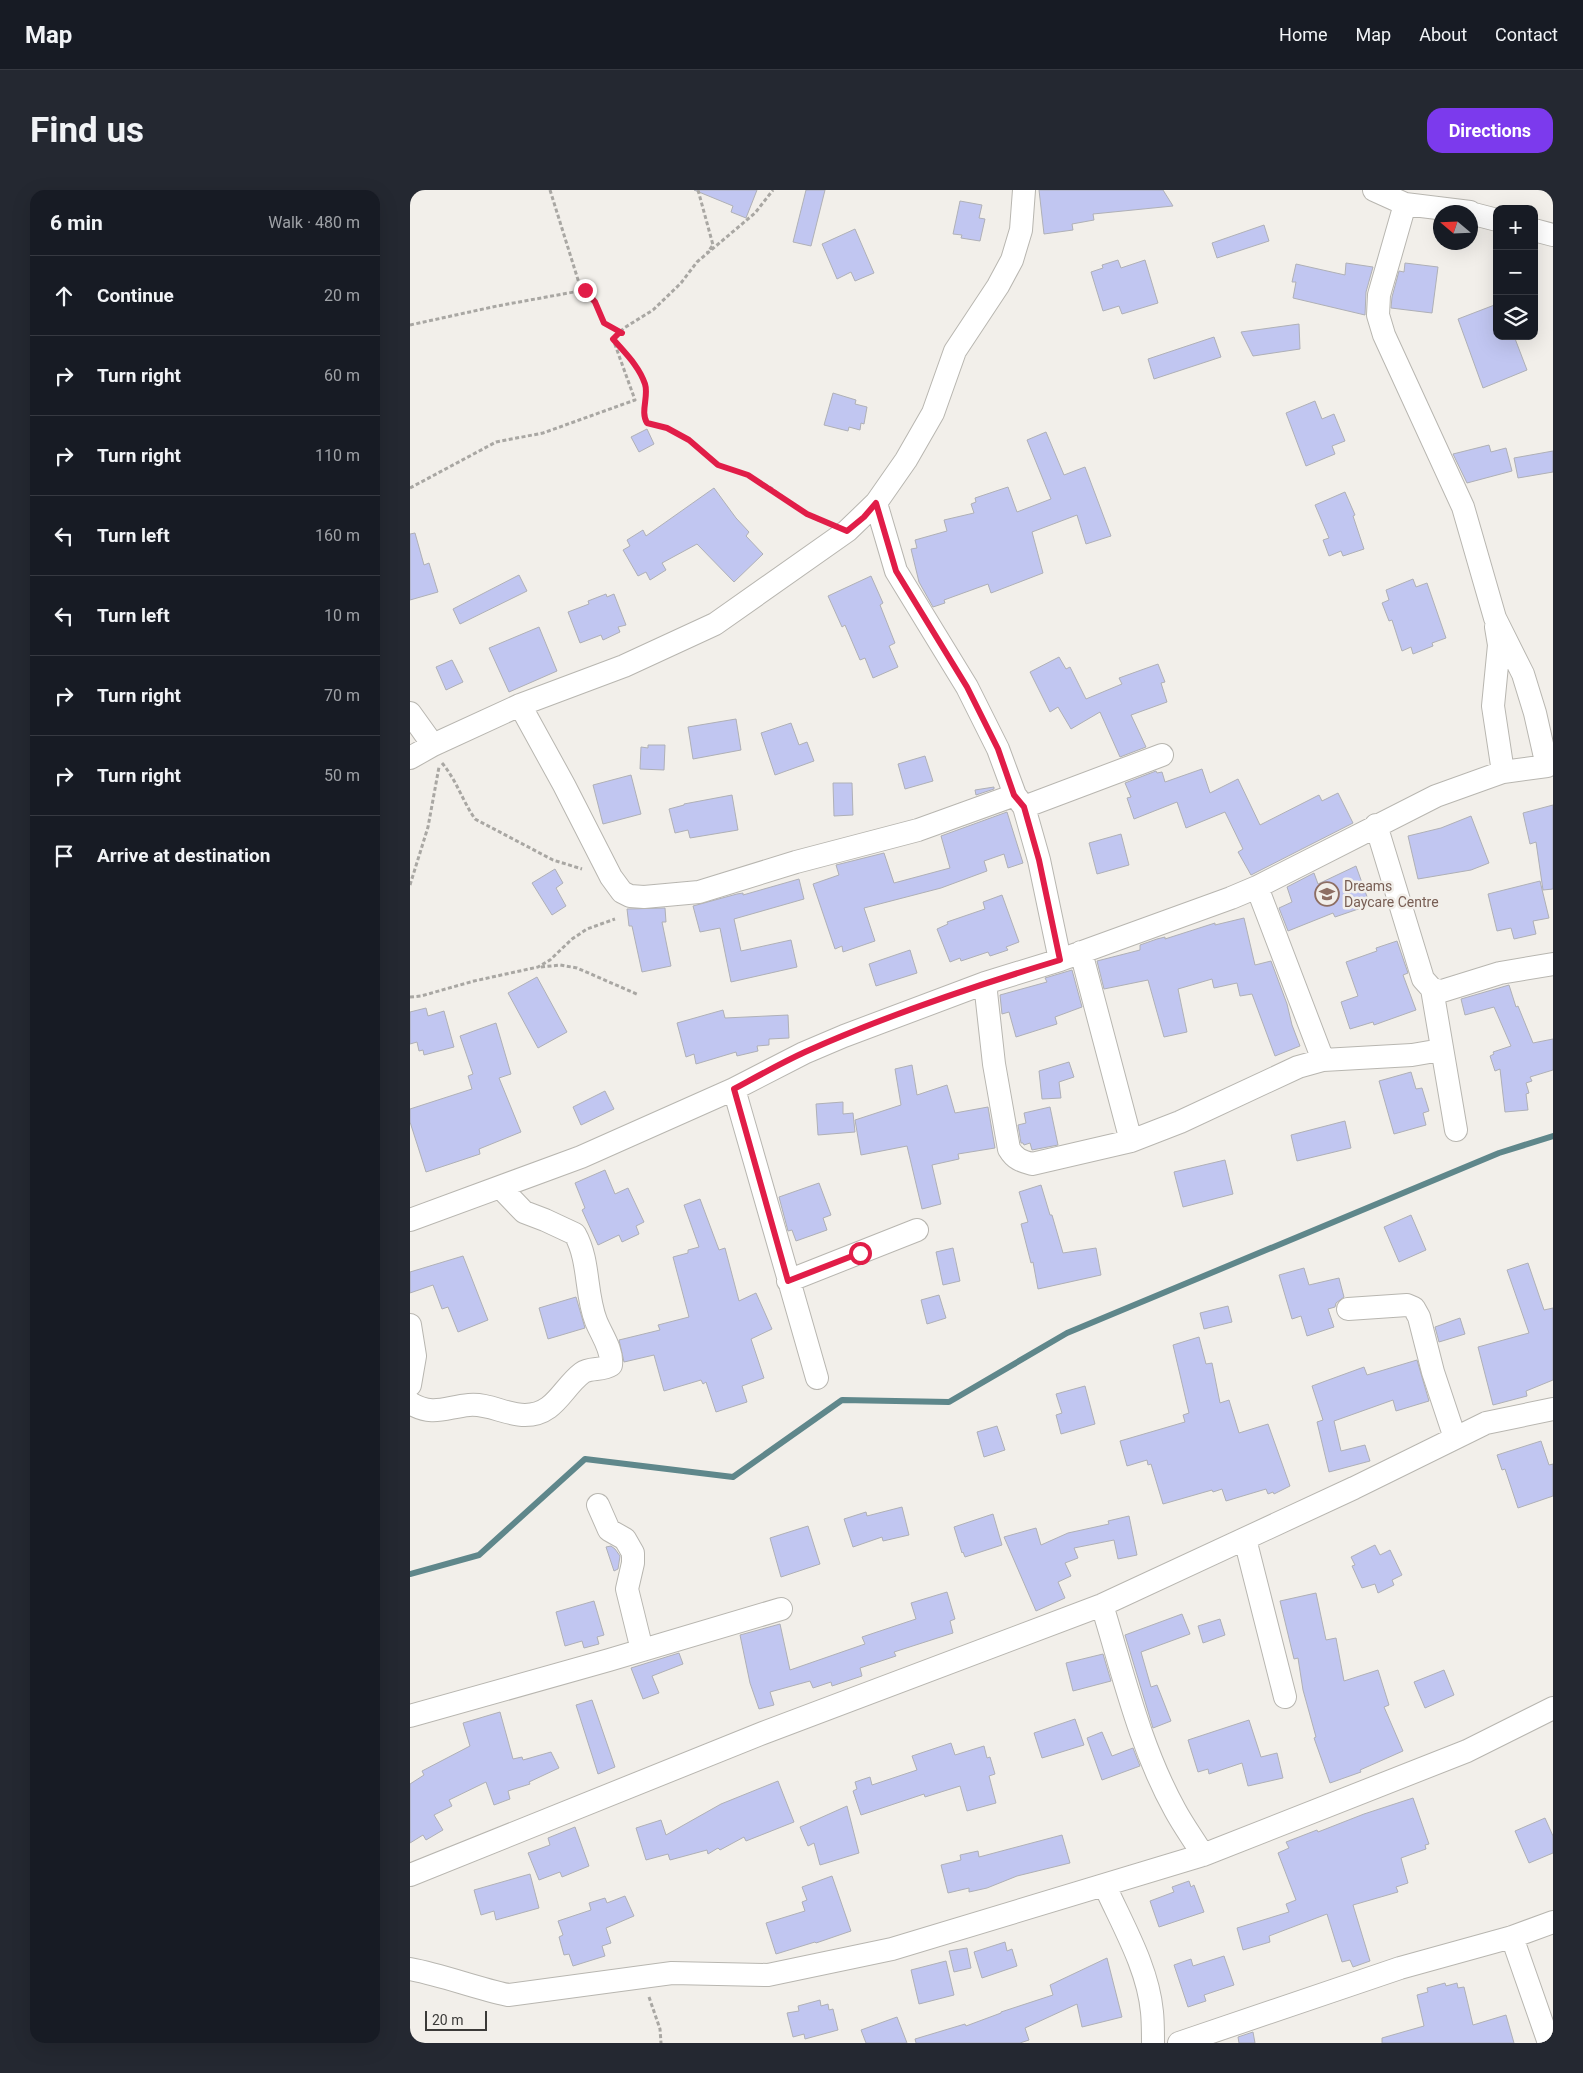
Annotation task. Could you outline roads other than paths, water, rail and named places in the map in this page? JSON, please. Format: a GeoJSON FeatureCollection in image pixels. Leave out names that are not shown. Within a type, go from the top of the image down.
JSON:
{"type":"FeatureCollection","features":[{"type":"Feature","properties":{"kind":"street"},"geometry":{"type":"LineString","coordinates":[[410,758],[433,745],[520,705],[624,666],[715,624],[864,517],[906,460],[933,413],[955,352],[998,286],[1012,260],[1021,230],[1024,190]]}},
{"type":"Feature","properties":{"kind":"street"},"geometry":{"type":"LineString","coordinates":[[1374,190],[1406,204],[1433,208]]}},
{"type":"Feature","properties":{"kind":"street"},"geometry":{"type":"LineString","coordinates":[[1448,190],[1461,205]]}},
{"type":"Feature","properties":{"kind":"street"},"geometry":{"type":"LineString","coordinates":[[1406,204],[1379,295],[1378,315],[1384,335],[1463,507],[1495,618],[1499,645],[1493,706],[1502,772]]}},
{"type":"Feature","properties":{"kind":"street"},"geometry":{"type":"LineString","coordinates":[[1478,215],[1493,219]]}},
{"type":"Feature","properties":{"kind":"street"},"geometry":{"type":"LineString","coordinates":[[1538,231],[1553,235]]}},
{"type":"Feature","properties":{"kind":"street"},"geometry":{"type":"LineString","coordinates":[[876,503],[896,571],[967,687],[998,749],[1019,801],[1039,860],[1060,960]]}},
{"type":"Feature","properties":{"kind":"street"},"geometry":{"type":"LineString","coordinates":[[410,1220],[581,1157],[734,1089],[812,1049],[985,983],[1060,960],[1231,898],[1257,887],[1436,796],[1502,772],[1550,764],[1523,674],[1495,618]]}},
{"type":"Feature","properties":{"kind":"street"},"geometry":{"type":"LineString","coordinates":[[520,705],[611,877],[622,892],[630,896],[644,897],[699,892],[796,862],[1019,801],[1162,755]]}},
{"type":"Feature","properties":{"kind":"street"},"geometry":{"type":"LineString","coordinates":[[410,712],[433,745]]}},
{"type":"Feature","properties":{"kind":"street"},"geometry":{"type":"LineString","coordinates":[[1376,825],[1423,979],[1432,989],[1456,1130]]}},
{"type":"Feature","properties":{"kind":"street"},"geometry":{"type":"LineString","coordinates":[[1257,887],[1323,1060]]}},
{"type":"Feature","properties":{"kind":"street"},"geometry":{"type":"LineString","coordinates":[[1081,952],[1131,1141]]}},
{"type":"Feature","properties":{"kind":"street"},"geometry":{"type":"LineString","coordinates":[[1432,989],[1442,991],[1500,973],[1553,964]]}},
{"type":"Feature","properties":{"kind":"street"},"geometry":{"type":"LineString","coordinates":[[985,983],[994,1064],[1009,1149],[1014,1157],[1020,1161],[1032,1164],[1131,1141],[1180,1122],[1298,1067],[1323,1060],[1412,1055],[1441,1050]]}},
{"type":"Feature","properties":{"kind":"street"},"geometry":{"type":"LineString","coordinates":[[734,1089],[817,1378]]}},
{"type":"Feature","properties":{"kind":"street"},"geometry":{"type":"LineString","coordinates":[[410,1403],[434,1411],[471,1405],[516,1414],[532,1414],[550,1408],[584,1371],[606,1368],[611,1365],[611,1358],[605,1340],[591,1305],[586,1265],[575,1234],[524,1212],[500,1187]]}},
{"type":"Feature","properties":{"kind":"street"},"geometry":{"type":"LineString","coordinates":[[788,1281],[917,1230]]}},
{"type":"Feature","properties":{"kind":"street"},"geometry":{"type":"LineString","coordinates":[[1348,1309],[1407,1305],[1414,1308],[1419,1317],[1433,1372],[1455,1438]]}},
{"type":"Feature","properties":{"kind":"street"},"geometry":{"type":"LineString","coordinates":[[410,1326],[415,1356],[410,1386]]}},
{"type":"Feature","properties":{"kind":"street"},"geometry":{"type":"LineString","coordinates":[[410,1875],[764,1733],[1102,1605],[1354,1488],[1486,1423],[1553,1409]]}},
{"type":"Feature","properties":{"kind":"street"},"geometry":{"type":"LineString","coordinates":[[598,1505],[609,1530],[625,1539],[633,1552],[633,1563],[627,1588],[642,1650]]}},
{"type":"Feature","properties":{"kind":"street"},"geometry":{"type":"LineString","coordinates":[[1245,1539],[1285,1697]]}},
{"type":"Feature","properties":{"kind":"street"},"geometry":{"type":"LineString","coordinates":[[1102,1605],[1146,1744],[1174,1809],[1203,1855]]}},
{"type":"Feature","properties":{"kind":"street"},"geometry":{"type":"LineString","coordinates":[[410,1716],[781,1608]]}},
{"type":"Feature","properties":{"kind":"street"},"geometry":{"type":"LineString","coordinates":[[410,1969],[427,1972],[483,1990],[508,1995],[672,1973],[768,1974],[892,1949],[1203,1855],[1466,1751],[1553,1708]]}},
{"type":"Feature","properties":{"kind":"street"},"geometry":{"type":"LineString","coordinates":[[1105,1886],[1141,1968],[1148,1991],[1152,2013],[1152,2043]]}},
{"type":"Feature","properties":{"kind":"street"},"geometry":{"type":"LineString","coordinates":[[1179,2043],[1400,1968],[1512,1937],[1553,1922]]}},
{"type":"Feature","properties":{"kind":"street"},"geometry":{"type":"LineString","coordinates":[[1512,1937],[1549,2043]]}},
{"type":"Feature","properties":{"kind":"waterway"},"geometry":{"type":"LineString","coordinates":[[410,1574],[479,1555],[585,1459],[733,1477],[842,1400],[949,1402],[1067,1333],[1499,1153],[1553,1136]]}},
{"type":"Feature","properties":{"kind":"place","name":"Dreams Daycare Centre"},"geometry":{"type":"Point","coordinates":[1327,894]}}]}
